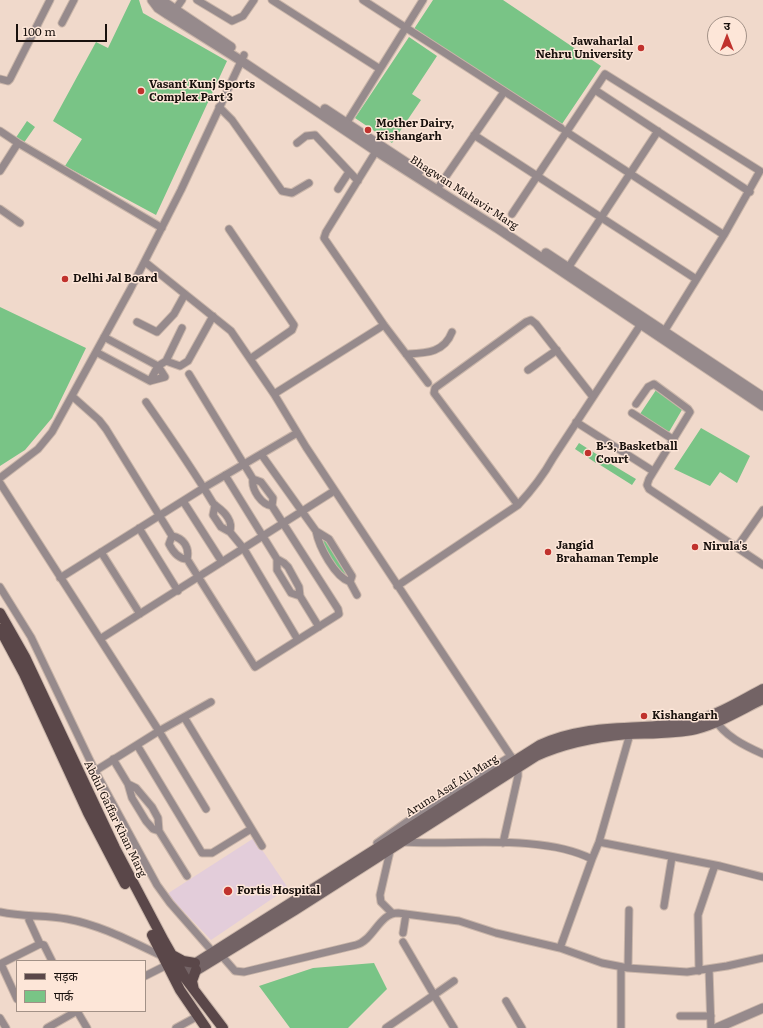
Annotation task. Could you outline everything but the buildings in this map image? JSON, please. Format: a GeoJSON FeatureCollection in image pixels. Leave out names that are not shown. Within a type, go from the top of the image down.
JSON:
{"type":"FeatureCollection","features":[{"type":"Feature","properties":{"kind":"main road","name":"Abdul Gaffar Khan Marg"},"geometry":{"type":"LineString","coordinates":[[0,613],[25,657],[168,959]]}},
{"type":"Feature","properties":{"kind":"main road","name":"Abdul Gaffar Khan Marg"},"geometry":{"type":"LineString","coordinates":[[0,629],[24,674],[88,813],[168,959]]}},
{"type":"Feature","properties":{"kind":"main road","name":"Aruna Asaf Ali Marg"},"geometry":{"type":"LineString","coordinates":[[179,980],[217,953],[540,745],[566,735],[594,730],[679,723],[714,718],[763,689]]}},
{"type":"Feature","properties":{"kind":"main road","name":"Aruna Asaf Ali Marg"},"geometry":{"type":"LineString","coordinates":[[217,953],[295,910],[395,845],[514,762],[536,756],[556,747],[573,742],[630,734],[689,730],[714,718],[763,699]]}},
{"type":"Feature","properties":{"kind":"main road"},"geometry":{"type":"LineString","coordinates":[[168,959],[183,960],[196,967],[192,981],[196,995]]}},
{"type":"Feature","properties":{"kind":"main road"},"geometry":{"type":"LineString","coordinates":[[168,959],[198,1016],[206,1028]]}},
{"type":"Feature","properties":{"kind":"main road"},"geometry":{"type":"LineString","coordinates":[[179,980],[196,995],[223,1028]]}},
{"type":"Feature","properties":{"kind":"street"},"geometry":{"type":"LineString","coordinates":[[62,23],[74,0]]}},
{"type":"Feature","properties":{"kind":"street","name":"Bhagwan Mahavir Marg"},"geometry":{"type":"LineString","coordinates":[[152,0],[158,8],[166,14],[242,58],[345,125],[445,194],[566,270]]}},
{"type":"Feature","properties":{"kind":"street","name":"Bhagwan Mahavir Marg"},"geometry":{"type":"LineString","coordinates":[[161,0],[242,58]]}},
{"type":"Feature","properties":{"kind":"street"},"geometry":{"type":"LineString","coordinates":[[176,10],[182,0]]}},
{"type":"Feature","properties":{"kind":"street"},"geometry":{"type":"LineString","coordinates":[[197,0],[232,21],[243,16],[254,0]]}},
{"type":"Feature","properties":{"kind":"street"},"geometry":{"type":"LineString","coordinates":[[272,0],[380,69]]}},
{"type":"Feature","properties":{"kind":"street"},"geometry":{"type":"LineString","coordinates":[[363,0],[724,235]]}},
{"type":"Feature","properties":{"kind":"street"},"geometry":{"type":"LineString","coordinates":[[345,125],[423,0]]}},
{"type":"Feature","properties":{"kind":"street"},"geometry":{"type":"LineString","coordinates":[[0,79],[8,81],[10,79],[47,1]]}},
{"type":"Feature","properties":{"kind":"street"},"geometry":{"type":"LineString","coordinates":[[0,478],[38,449],[46,440],[72,396],[162,228],[242,58]]}},
{"type":"Feature","properties":{"kind":"street"},"geometry":{"type":"LineString","coordinates":[[512,214],[537,176],[563,130],[591,93],[595,90],[605,74],[760,171],[750,192],[662,335]]}},
{"type":"Feature","properties":{"kind":"street"},"geometry":{"type":"LineString","coordinates":[[595,90],[750,192]]}},
{"type":"Feature","properties":{"kind":"street"},"geometry":{"type":"LineString","coordinates":[[440,185],[504,92]]}},
{"type":"Feature","properties":{"kind":"street"},"geometry":{"type":"LineString","coordinates":[[219,107],[232,120],[282,191],[292,193],[309,183]]}},
{"type":"Feature","properties":{"kind":"street"},"geometry":{"type":"LineString","coordinates":[[0,131],[18,144],[162,228]]}},
{"type":"Feature","properties":{"kind":"street"},"geometry":{"type":"LineString","coordinates":[[566,270],[658,131]]}},
{"type":"Feature","properties":{"kind":"street"},"geometry":{"type":"LineString","coordinates":[[297,143],[306,136],[315,135],[358,181]]}},
{"type":"Feature","properties":{"kind":"street"},"geometry":{"type":"LineString","coordinates":[[474,135],[696,279]]}},
{"type":"Feature","properties":{"kind":"street"},"geometry":{"type":"LineString","coordinates":[[0,171],[18,144]]}},
{"type":"Feature","properties":{"kind":"street"},"geometry":{"type":"LineString","coordinates":[[378,148],[326,232],[324,238],[384,325],[428,383]]}},
{"type":"Feature","properties":{"kind":"street","name":"Bhagwan Mahavir Marg"},"geometry":{"type":"LineString","coordinates":[[378,148],[440,185],[642,322],[752,394],[763,406]]}},
{"type":"Feature","properties":{"kind":"street"},"geometry":{"type":"LineString","coordinates":[[338,189],[349,172]]}},
{"type":"Feature","properties":{"kind":"street"},"geometry":{"type":"LineString","coordinates":[[0,209],[20,223]]}},
{"type":"Feature","properties":{"kind":"street"},"geometry":{"type":"LineString","coordinates":[[229,229],[294,325],[292,330],[250,359]]}},
{"type":"Feature","properties":{"kind":"street"},"geometry":{"type":"LineString","coordinates":[[144,262],[231,331],[274,394],[334,491],[514,762],[518,776],[503,843]]}},
{"type":"Feature","properties":{"kind":"street"},"geometry":{"type":"LineString","coordinates":[[137,322],[157,332],[174,314],[185,294]]}},
{"type":"Feature","properties":{"kind":"street"},"geometry":{"type":"LineString","coordinates":[[166,361],[180,366],[188,361],[213,316]]}},
{"type":"Feature","properties":{"kind":"street"},"geometry":{"type":"LineString","coordinates":[[518,505],[434,393],[434,389],[528,320],[536,324],[593,397]]}},
{"type":"Feature","properties":{"kind":"street"},"geometry":{"type":"LineString","coordinates":[[397,586],[518,505],[542,478],[576,422],[642,322]]}},
{"type":"Feature","properties":{"kind":"street"},"geometry":{"type":"LineString","coordinates":[[274,394],[384,325]]}},
{"type":"Feature","properties":{"kind":"street"},"geometry":{"type":"LineString","coordinates":[[150,381],[158,366],[166,361],[182,328]]}},
{"type":"Feature","properties":{"kind":"street"},"geometry":{"type":"LineString","coordinates":[[406,354],[427,353],[440,347],[448,341],[452,332]]}},
{"type":"Feature","properties":{"kind":"street"},"geometry":{"type":"LineString","coordinates":[[96,352],[150,381],[165,377],[158,366],[104,337]]}},
{"type":"Feature","properties":{"kind":"street"},"geometry":{"type":"LineString","coordinates":[[528,370],[557,350]]}},
{"type":"Feature","properties":{"kind":"street"},"geometry":{"type":"LineString","coordinates":[[172,536],[169,544],[171,548],[180,558],[187,559],[200,577],[255,667],[338,616],[339,611],[272,506],[263,502],[253,486],[253,479],[189,374]]}},
{"type":"Feature","properties":{"kind":"street"},"geometry":{"type":"LineString","coordinates":[[636,404],[652,384],[688,409],[690,412],[674,440],[653,471],[648,482],[649,488],[763,565]]}},
{"type":"Feature","properties":{"kind":"street","name":"Bhagwan Mahavir Marg"},"geometry":{"type":"LineString","coordinates":[[752,394],[763,397]]}},
{"type":"Feature","properties":{"kind":"street"},"geometry":{"type":"LineString","coordinates":[[72,396],[99,420],[106,429],[172,536],[181,539],[189,552],[187,559]]}},
{"type":"Feature","properties":{"kind":"street"},"geometry":{"type":"LineString","coordinates":[[146,402],[205,487],[215,505],[221,508],[227,516],[231,524],[230,532]]}},
{"type":"Feature","properties":{"kind":"street"},"geometry":{"type":"LineString","coordinates":[[632,413],[674,440]]}},
{"type":"Feature","properties":{"kind":"street"},"geometry":{"type":"LineString","coordinates":[[576,422],[653,471]]}},
{"type":"Feature","properties":{"kind":"street"},"geometry":{"type":"LineString","coordinates":[[60,578],[159,515],[297,433]]}},
{"type":"Feature","properties":{"kind":"street"},"geometry":{"type":"LineString","coordinates":[[261,454],[316,531],[318,543],[343,579],[350,582],[357,595]]}},
{"type":"Feature","properties":{"kind":"street"},"geometry":{"type":"LineString","coordinates":[[225,475],[277,559],[288,567],[299,587],[300,596],[319,627]]}},
{"type":"Feature","properties":{"kind":"street"},"geometry":{"type":"LineString","coordinates":[[253,479],[261,482],[273,498],[272,506]]}},
{"type":"Feature","properties":{"kind":"street"},"geometry":{"type":"LineString","coordinates":[[0,483],[159,731],[206,809]]}},
{"type":"Feature","properties":{"kind":"street"},"geometry":{"type":"LineString","coordinates":[[100,639],[334,491]]}},
{"type":"Feature","properties":{"kind":"street"},"geometry":{"type":"LineString","coordinates":[[183,501],[222,562]]}},
{"type":"Feature","properties":{"kind":"street"},"geometry":{"type":"LineString","coordinates":[[215,505],[213,515],[224,530],[230,532],[244,549],[298,640]]}},
{"type":"Feature","properties":{"kind":"street"},"geometry":{"type":"LineString","coordinates":[[737,547],[763,510]]}},
{"type":"Feature","properties":{"kind":"street"},"geometry":{"type":"LineString","coordinates":[[139,528],[178,591]]}},
{"type":"Feature","properties":{"kind":"street"},"geometry":{"type":"LineString","coordinates":[[316,531],[329,539],[352,576],[350,582]]}},
{"type":"Feature","properties":{"kind":"street"},"geometry":{"type":"LineString","coordinates":[[101,552],[140,614]]}},
{"type":"Feature","properties":{"kind":"street"},"geometry":{"type":"LineString","coordinates":[[0,587],[31,637],[94,771],[157,885],[170,903],[235,971],[244,972],[356,945],[365,941],[392,913]]}},
{"type":"Feature","properties":{"kind":"street"},"geometry":{"type":"LineString","coordinates":[[94,771],[159,731],[211,702]]}},
{"type":"Feature","properties":{"kind":"street"},"geometry":{"type":"LineString","coordinates":[[184,717],[262,846]]}},
{"type":"Feature","properties":{"kind":"street"},"geometry":{"type":"LineString","coordinates":[[714,718],[734,738],[763,754]]}},
{"type":"Feature","properties":{"kind":"street"},"geometry":{"type":"LineString","coordinates":[[560,948],[599,842],[630,734]]}},
{"type":"Feature","properties":{"kind":"street"},"geometry":{"type":"LineString","coordinates":[[137,745],[202,853],[212,853],[251,828]]}},
{"type":"Feature","properties":{"kind":"street"},"geometry":{"type":"LineString","coordinates":[[113,759],[128,784],[132,798],[146,821],[153,829],[160,831]]}},
{"type":"Feature","properties":{"kind":"street"},"geometry":{"type":"LineString","coordinates":[[288,900],[342,867],[408,821],[514,762]]}},
{"type":"Feature","properties":{"kind":"street"},"geometry":{"type":"LineString","coordinates":[[128,784],[136,788],[152,808],[158,818],[160,831],[187,876]]}},
{"type":"Feature","properties":{"kind":"street"},"geometry":{"type":"LineString","coordinates":[[599,842],[715,865],[763,877]]}},
{"type":"Feature","properties":{"kind":"street"},"geometry":{"type":"LineString","coordinates":[[592,858],[576,852],[557,848],[503,843],[395,845],[380,895],[381,902],[392,913],[452,920],[496,933],[560,948],[625,967],[687,972],[763,958]]}},
{"type":"Feature","properties":{"kind":"street"},"geometry":{"type":"LineString","coordinates":[[664,906],[672,856]]}},
{"type":"Feature","properties":{"kind":"street"},"geometry":{"type":"LineString","coordinates":[[699,971],[698,915],[715,865]]}},
{"type":"Feature","properties":{"kind":"street"},"geometry":{"type":"LineString","coordinates":[[621,1028],[629,910]]}},
{"type":"Feature","properties":{"kind":"street"},"geometry":{"type":"LineString","coordinates":[[0,912],[58,917],[86,923],[120,936],[168,959],[146,975]]}},
{"type":"Feature","properties":{"kind":"street"},"geometry":{"type":"LineString","coordinates":[[403,933],[406,914]]}},
{"type":"Feature","properties":{"kind":"street"},"geometry":{"type":"LineString","coordinates":[[29,920],[40,944],[44,945],[52,960]]}},
{"type":"Feature","properties":{"kind":"street"},"geometry":{"type":"LineString","coordinates":[[403,942],[454,1028]]}},
{"type":"Feature","properties":{"kind":"street"},"geometry":{"type":"LineString","coordinates":[[16,997],[0,964],[40,944]]}},
{"type":"Feature","properties":{"kind":"street"},"geometry":{"type":"LineString","coordinates":[[709,969],[711,1028]]}},
{"type":"Feature","properties":{"kind":"street"},"geometry":{"type":"LineString","coordinates":[[386,1028],[454,980]]}},
{"type":"Feature","properties":{"kind":"street"},"geometry":{"type":"LineString","coordinates":[[508,1004],[522,1028]]}},
{"type":"Feature","properties":{"kind":"street"},"geometry":{"type":"LineString","coordinates":[[717,1028],[763,1008]]}},
{"type":"Feature","properties":{"kind":"street"},"geometry":{"type":"LineString","coordinates":[[47,1028],[75,1012]]}},
{"type":"Feature","properties":{"kind":"street"},"geometry":{"type":"LineString","coordinates":[[78,1012],[87,1028]]}},
{"type":"Feature","properties":{"kind":"street"},"geometry":{"type":"LineString","coordinates":[[176,1028],[198,1016]]}},
{"type":"Feature","properties":{"kind":"street"},"geometry":{"type":"LineString","coordinates":[[680,1016],[711,1016]]}},
{"type":"Feature","properties":{"kind":"street"},"geometry":{"type":"LineString","coordinates":[[0,1018],[6,1028]]}},
{"type":"Feature","properties":{"kind":"shaded area","name":"Fortis Hospital"},"geometry":{"type":"Polygon","coordinates":[[[254,838],[288,888],[211,940],[167,894],[254,838]]]}},
{"type":"Feature","properties":{"kind":"green space","name":"Vasant Kunj Sports Complex Part 3"},"geometry":{"type":"Polygon","coordinates":[[[131,0],[139,0],[143,13],[227,61],[156,215],[65,166],[82,139],[53,121],[96,42],[108,48],[131,0]]]}},
{"type":"Feature","properties":{"kind":"green space"},"geometry":{"type":"Polygon","coordinates":[[[433,0],[503,0],[601,66],[562,124],[414,29],[433,0]]]}},
{"type":"Feature","properties":{"kind":"green space"},"geometry":{"type":"Polygon","coordinates":[[[409,37],[437,56],[412,94],[421,100],[392,143],[355,118],[409,37]]]}},
{"type":"Feature","properties":{"kind":"green space"},"geometry":{"type":"Polygon","coordinates":[[[27,121],[35,127],[23,144],[15,139],[27,121]]]}},
{"type":"Feature","properties":{"kind":"green space"},"geometry":{"type":"Polygon","coordinates":[[[0,307],[86,348],[52,418],[25,450],[0,466],[0,307]]]}},
{"type":"Feature","properties":{"kind":"green space"},"geometry":{"type":"Polygon","coordinates":[[[656,390],[683,408],[669,432],[640,414],[656,390]]]}},
{"type":"Feature","properties":{"kind":"green space"},"geometry":{"type":"Polygon","coordinates":[[[701,428],[750,456],[737,483],[720,472],[710,486],[674,469],[701,428]]]}},
{"type":"Feature","properties":{"kind":"green space","name":"B-3, Basketball Court"},"geometry":{"type":"Polygon","coordinates":[[[579,443],[601,457],[596,463],[575,449],[579,443]]]}},
{"type":"Feature","properties":{"kind":"green space"},"geometry":{"type":"Polygon","coordinates":[[[601,458],[636,479],[632,485],[597,463],[601,458]]]}},
{"type":"Feature","properties":{"kind":"green space"},"geometry":{"type":"Polygon","coordinates":[[[327,537],[353,583],[344,578],[320,541],[327,537]]]}},
{"type":"Feature","properties":{"kind":"green space"},"geometry":{"type":"Polygon","coordinates":[[[374,963],[387,989],[348,1028],[290,1028],[259,986],[313,968],[374,963]]]}},
{"type":"Feature","properties":{"kind":"place","name":"Jawaharlal Nehru University"},"geometry":{"type":"Point","coordinates":[641,48]}},
{"type":"Feature","properties":{"kind":"place","name":"Vasant Kunj Sports Complex Part 3"},"geometry":{"type":"Point","coordinates":[141,91]}},
{"type":"Feature","properties":{"kind":"place","name":"Mother Dairy, Kishangarh"},"geometry":{"type":"Point","coordinates":[368,130]}},
{"type":"Feature","properties":{"kind":"place","name":"Delhi Jal Board"},"geometry":{"type":"Point","coordinates":[65,279]}},
{"type":"Feature","properties":{"kind":"place","name":"B-3, Basketball Court"},"geometry":{"type":"Point","coordinates":[588,453]}},
{"type":"Feature","properties":{"kind":"place","name":"Nirula's"},"geometry":{"type":"Point","coordinates":[695,547]}},
{"type":"Feature","properties":{"kind":"place","name":"Jangid Brahaman Temple"},"geometry":{"type":"Point","coordinates":[548,552]}},
{"type":"Feature","properties":{"kind":"place","name":"Kishangarh"},"geometry":{"type":"Point","coordinates":[644,716]}},
{"type":"Feature","properties":{"kind":"place","name":"Fortis Hospital"},"geometry":{"type":"Point","coordinates":[228,891]}}]}
